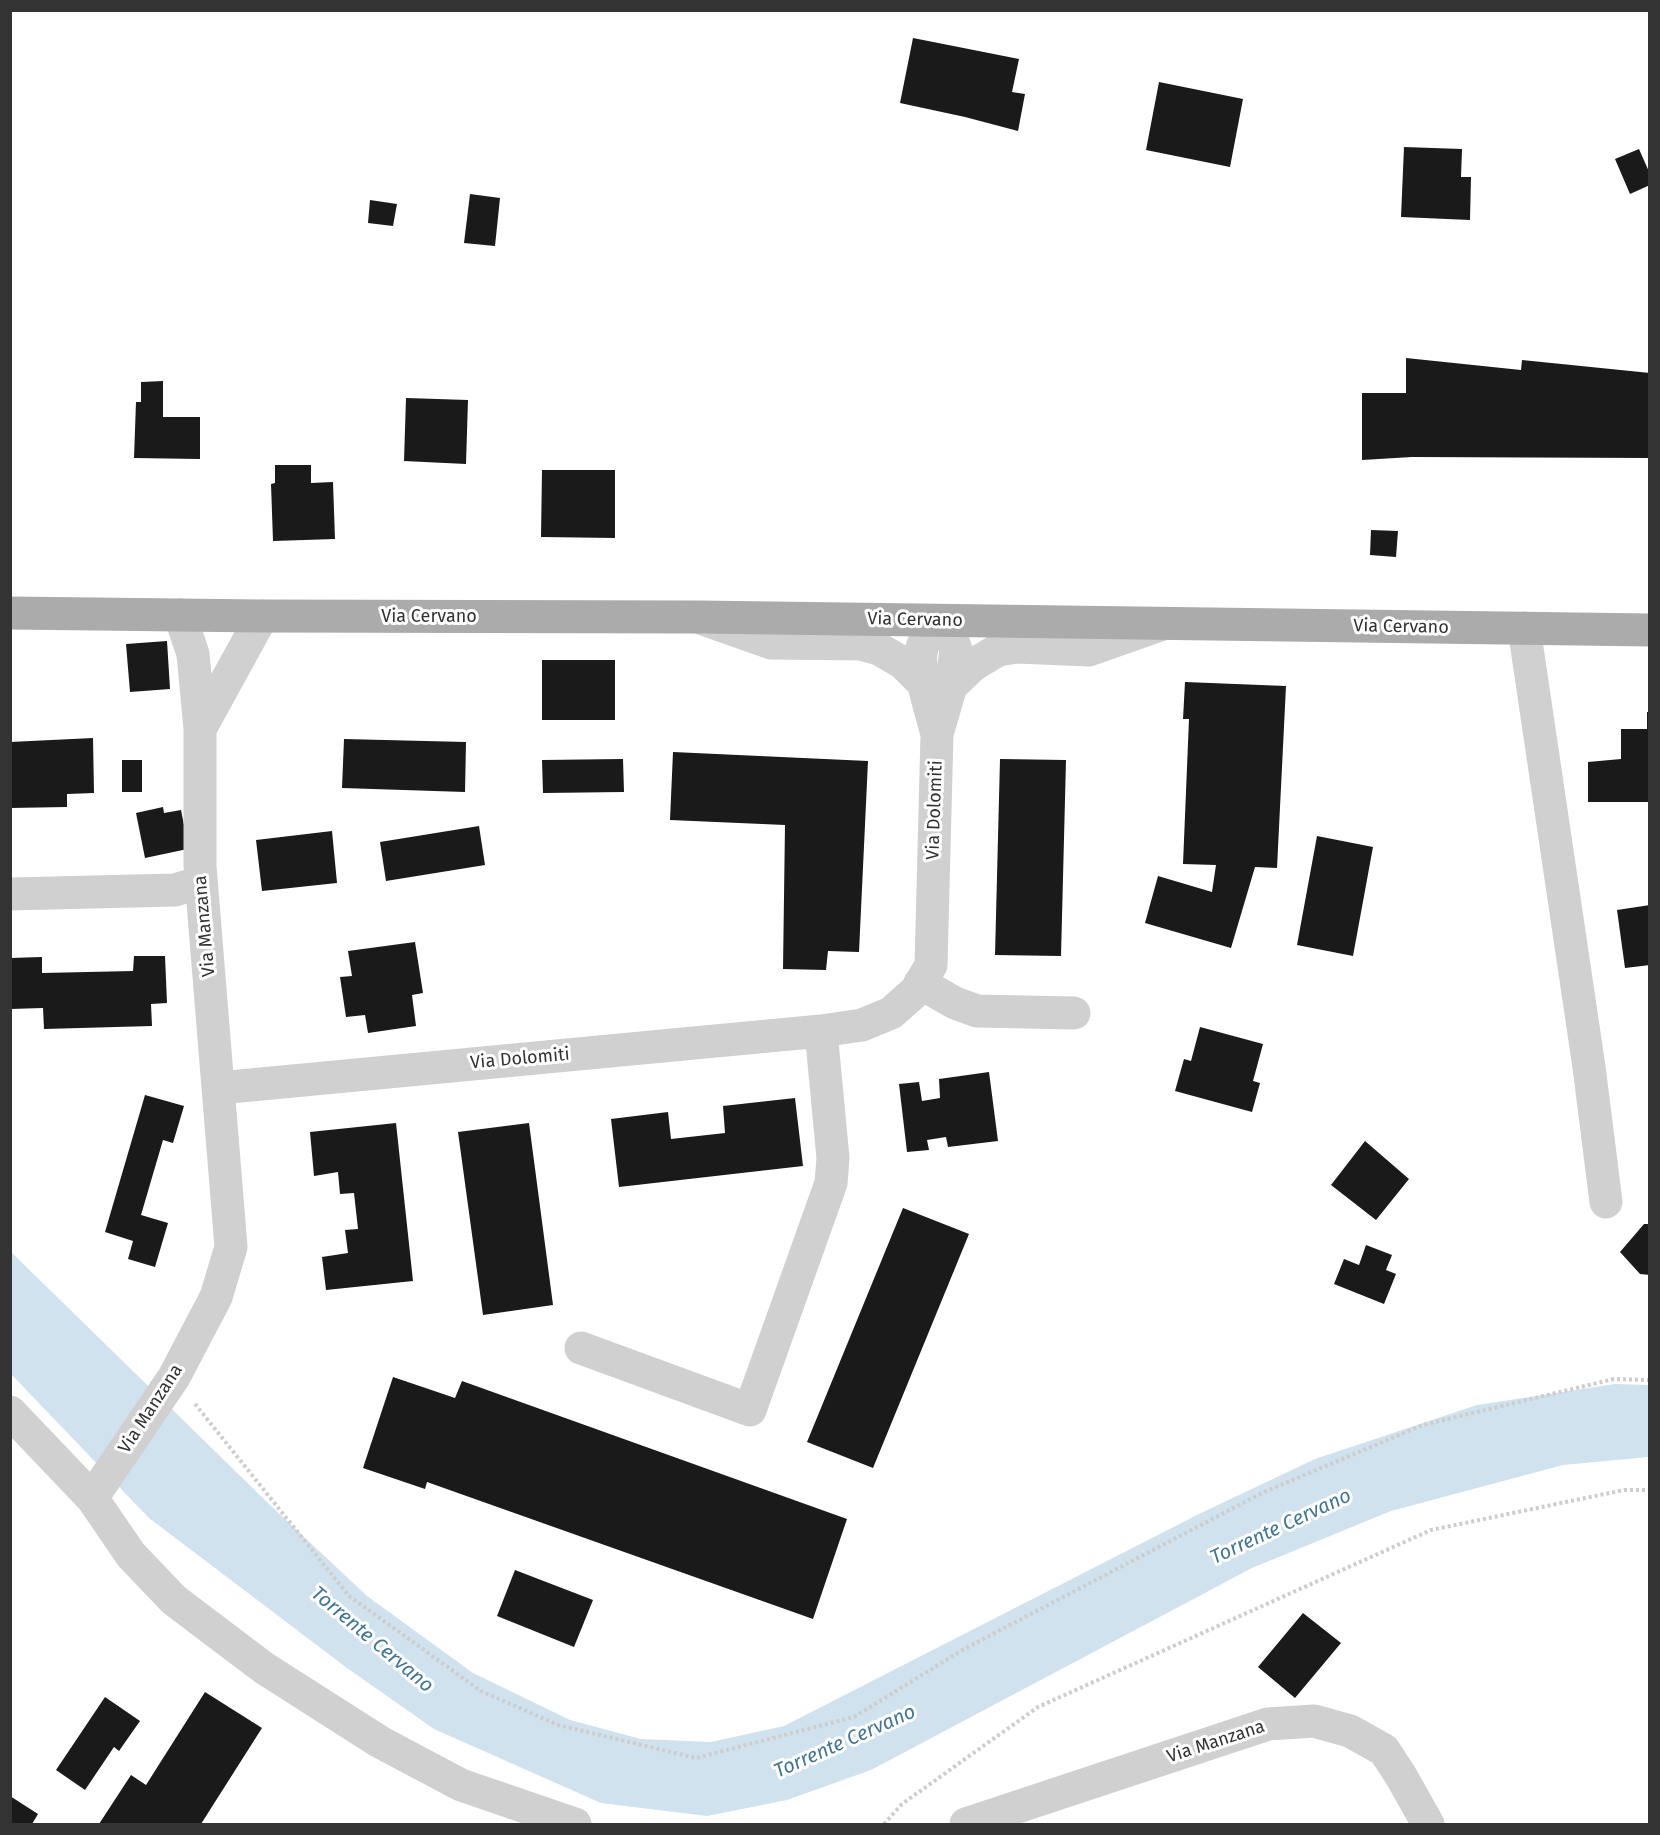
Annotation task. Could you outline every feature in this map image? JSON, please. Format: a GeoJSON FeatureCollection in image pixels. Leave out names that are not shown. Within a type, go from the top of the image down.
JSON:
{"type":"FeatureCollection","features":[{"type":"Feature","properties":{"kind":"main road","name":"Via Cervano"},"geometry":{"type":"LineString","coordinates":[[10,613],[699,617],[1650,630]]}},
{"type":"Feature","properties":{"kind":"street","name":"Via Manzana"},"geometry":{"type":"LineString","coordinates":[[92,1498],[174,1377],[216,1297],[231,1247],[201,882],[200,729],[193,654],[180,615]]}},
{"type":"Feature","properties":{"kind":"street","name":"Via Manzana"},"geometry":{"type":"LineString","coordinates":[[200,729],[262,616]]}},
{"type":"Feature","properties":{"kind":"street"},"geometry":{"type":"LineString","coordinates":[[699,617],[771,643],[861,644],[879,649],[938,685],[998,650],[1017,647],[1089,650],[1167,623]]}},
{"type":"Feature","properties":{"kind":"street","name":"Via Dolomiti"},"geometry":{"type":"LineString","coordinates":[[219,1088],[821,1031],[862,1025],[891,1013],[916,991],[931,965],[938,685],[920,654],[926,639],[941,621]]}},
{"type":"Feature","properties":{"kind":"street"},"geometry":{"type":"LineString","coordinates":[[1524,628],[1587,1055],[1606,1202]]}},
{"type":"Feature","properties":{"kind":"street"},"geometry":{"type":"LineString","coordinates":[[10,894],[175,890],[201,882]]}},
{"type":"Feature","properties":{"kind":"street"},"geometry":{"type":"LineString","coordinates":[[920,983],[955,1004],[977,1011],[1074,1013]]}},
{"type":"Feature","properties":{"kind":"street"},"geometry":{"type":"LineString","coordinates":[[581,1348],[750,1410],[831,1184],[833,1158],[821,1031]]}},
{"type":"Feature","properties":{"kind":"street"},"geometry":{"type":"LineString","coordinates":[[10,1412],[92,1498],[131,1555],[174,1600],[264,1668],[380,1742],[461,1785],[575,1824]]}},
{"type":"Feature","properties":{"kind":"street","name":"Via Manzana"},"geometry":{"type":"LineString","coordinates":[[966,1824],[1268,1724],[1314,1721],[1350,1731],[1384,1750],[1428,1824]]}},
{"type":"Feature","properties":{"kind":"path"},"geometry":{"type":"LineString","coordinates":[[174,1377],[349,1596],[481,1691],[558,1725],[696,1758],[854,1717],[964,1649],[1264,1492],[1423,1425],[1614,1379],[1650,1380]]}},
{"type":"Feature","properties":{"kind":"path"},"geometry":{"type":"LineString","coordinates":[[884,1824],[902,1804],[1038,1707],[1431,1530],[1624,1490],[1650,1490]]}},
{"type":"Feature","properties":{"kind":"water","name":"Torrente Cervano"},"geometry":{"type":"Polygon","coordinates":[[[10,1251],[270,1505],[367,1596],[473,1673],[570,1720],[641,1739],[711,1742],[784,1726],[1199,1514],[1315,1459],[1477,1405],[1615,1384],[1649,1385],[1649,1457],[1563,1465],[1391,1511],[1252,1568],[871,1770],[787,1800],[707,1816],[601,1803],[434,1729],[347,1668],[149,1518],[11,1374],[10,1251]]]}},
{"type":"Feature","properties":{"kind":"building"},"geometry":{"type":"Polygon","coordinates":[[[913,38],[1019,59],[1012,92],[1025,94],[1018,131],[900,103],[913,38]]]}},
{"type":"Feature","properties":{"kind":"building"},"geometry":{"type":"Polygon","coordinates":[[[1159,82],[1243,99],[1230,167],[1146,150],[1159,82]]]}},
{"type":"Feature","properties":{"kind":"building"},"geometry":{"type":"Polygon","coordinates":[[[1404,147],[1462,149],[1461,177],[1471,177],[1470,220],[1401,217],[1404,147]]]}},
{"type":"Feature","properties":{"kind":"building"},"geometry":{"type":"Polygon","coordinates":[[[1639,149],[1650,174],[1650,185],[1630,194],[1615,159],[1639,149]]]}},
{"type":"Feature","properties":{"kind":"building"},"geometry":{"type":"Polygon","coordinates":[[[470,194],[500,198],[495,246],[464,243],[470,194]]]}},
{"type":"Feature","properties":{"kind":"building"},"geometry":{"type":"Polygon","coordinates":[[[370,200],[397,204],[393,226],[368,223],[370,200]]]}},
{"type":"Feature","properties":{"kind":"building"},"geometry":{"type":"Polygon","coordinates":[[[1406,358],[1521,370],[1522,360],[1650,373],[1650,458],[1412,457],[1362,460],[1362,393],[1406,393],[1406,358]]]}},
{"type":"Feature","properties":{"kind":"building"},"geometry":{"type":"Polygon","coordinates":[[[163,381],[163,417],[200,417],[200,459],[134,458],[136,402],[141,402],[141,382],[163,381]]]}},
{"type":"Feature","properties":{"kind":"building"},"geometry":{"type":"Polygon","coordinates":[[[406,398],[468,400],[466,464],[404,461],[406,398]]]}},
{"type":"Feature","properties":{"kind":"building"},"geometry":{"type":"Polygon","coordinates":[[[275,465],[311,465],[311,483],[333,482],[335,539],[273,541],[271,484],[275,483],[275,465]]]}},
{"type":"Feature","properties":{"kind":"building"},"geometry":{"type":"Polygon","coordinates":[[[542,470],[615,470],[615,538],[541,537],[542,470]]]}},
{"type":"Feature","properties":{"kind":"building"},"geometry":{"type":"Polygon","coordinates":[[[1371,530],[1398,531],[1396,557],[1370,555],[1371,530]]]}},
{"type":"Feature","properties":{"kind":"building"},"geometry":{"type":"Polygon","coordinates":[[[167,641],[170,689],[130,692],[126,644],[167,641]]]}},
{"type":"Feature","properties":{"kind":"building"},"geometry":{"type":"Polygon","coordinates":[[[542,660],[615,660],[615,720],[542,720],[542,660]]]}},
{"type":"Feature","properties":{"kind":"building"},"geometry":{"type":"Polygon","coordinates":[[[1185,682],[1286,686],[1277,868],[1255,867],[1231,948],[1145,923],[1158,876],[1212,892],[1216,865],[1183,864],[1189,719],[1183,719],[1185,682]]]}},
{"type":"Feature","properties":{"kind":"building"},"geometry":{"type":"Polygon","coordinates":[[[1647,712],[1650,712],[1650,802],[1588,802],[1588,762],[1621,759],[1621,729],[1647,729],[1647,712]]]}},
{"type":"Feature","properties":{"kind":"building"},"geometry":{"type":"Polygon","coordinates":[[[93,738],[94,793],[67,794],[67,807],[10,808],[10,742],[93,738]]]}},
{"type":"Feature","properties":{"kind":"building"},"geometry":{"type":"Polygon","coordinates":[[[344,739],[466,742],[465,792],[342,788],[344,739]]]}},
{"type":"Feature","properties":{"kind":"building"},"geometry":{"type":"Polygon","coordinates":[[[673,752],[868,761],[859,952],[828,951],[826,970],[783,969],[785,825],[670,820],[673,752]]]}},
{"type":"Feature","properties":{"kind":"building"},"geometry":{"type":"Polygon","coordinates":[[[623,759],[624,792],[543,793],[542,760],[623,759]]]}},
{"type":"Feature","properties":{"kind":"building"},"geometry":{"type":"Polygon","coordinates":[[[1000,759],[1066,760],[1061,956],[995,955],[1000,759]]]}},
{"type":"Feature","properties":{"kind":"building"},"geometry":{"type":"Polygon","coordinates":[[[122,760],[142,760],[142,792],[122,792],[122,760]]]}},
{"type":"Feature","properties":{"kind":"building"},"geometry":{"type":"Polygon","coordinates":[[[163,807],[164,813],[181,810],[184,825],[197,847],[145,858],[136,813],[163,807]]]}},
{"type":"Feature","properties":{"kind":"building"},"geometry":{"type":"Polygon","coordinates":[[[479,826],[485,865],[386,881],[380,842],[479,826]]]}},
{"type":"Feature","properties":{"kind":"building"},"geometry":{"type":"Polygon","coordinates":[[[332,831],[337,883],[262,891],[256,840],[332,831]]]}},
{"type":"Feature","properties":{"kind":"building"},"geometry":{"type":"Polygon","coordinates":[[[1317,836],[1373,847],[1353,956],[1297,945],[1317,836]]]}},
{"type":"Feature","properties":{"kind":"building"},"geometry":{"type":"Polygon","coordinates":[[[1650,905],[1650,965],[1625,968],[1617,910],[1650,905]]]}},
{"type":"Feature","properties":{"kind":"building"},"geometry":{"type":"Polygon","coordinates":[[[415,942],[423,993],[412,995],[416,1026],[368,1033],[365,1015],[346,1017],[340,977],[352,976],[348,951],[415,942]]]}},
{"type":"Feature","properties":{"kind":"building"},"geometry":{"type":"Polygon","coordinates":[[[134,956],[165,956],[167,1003],[151,1004],[152,1026],[44,1029],[43,1008],[10,1009],[10,958],[42,957],[42,973],[133,971],[134,956]]]}},
{"type":"Feature","properties":{"kind":"building"},"geometry":{"type":"Polygon","coordinates":[[[1200,1027],[1263,1044],[1253,1081],[1260,1083],[1252,1112],[1175,1091],[1184,1059],[1191,1061],[1200,1027]]]}},
{"type":"Feature","properties":{"kind":"building"},"geometry":{"type":"Polygon","coordinates":[[[989,1072],[998,1141],[948,1147],[946,1137],[927,1140],[929,1150],[907,1152],[899,1084],[919,1082],[922,1101],[940,1098],[939,1079],[989,1072]]]}},
{"type":"Feature","properties":{"kind":"building"},"geometry":{"type":"Polygon","coordinates":[[[145,1095],[184,1106],[173,1143],[163,1140],[141,1215],[168,1223],[155,1267],[128,1259],[133,1241],[105,1232],[145,1095]]]}},
{"type":"Feature","properties":{"kind":"building"},"geometry":{"type":"Polygon","coordinates":[[[795,1098],[803,1166],[619,1187],[611,1119],[668,1112],[671,1139],[725,1133],[723,1106],[795,1098]]]}},
{"type":"Feature","properties":{"kind":"building"},"geometry":{"type":"Polygon","coordinates":[[[396,1123],[413,1281],[326,1290],[322,1257],[348,1253],[345,1230],[358,1229],[354,1193],[340,1194],[338,1172],[314,1176],[310,1132],[396,1123]]]}},
{"type":"Feature","properties":{"kind":"building"},"geometry":{"type":"Polygon","coordinates":[[[529,1123],[553,1305],[483,1315],[458,1132],[529,1123]]]}},
{"type":"Feature","properties":{"kind":"building"},"geometry":{"type":"Polygon","coordinates":[[[1365,1141],[1409,1179],[1376,1220],[1331,1185],[1365,1141]]]}},
{"type":"Feature","properties":{"kind":"building"},"geometry":{"type":"Polygon","coordinates":[[[903,1208],[969,1234],[873,1468],[807,1442],[903,1208]]]}},
{"type":"Feature","properties":{"kind":"building"},"geometry":{"type":"Polygon","coordinates":[[[1644,1224],[1650,1224],[1650,1275],[1640,1274],[1620,1252],[1644,1224]]]}},
{"type":"Feature","properties":{"kind":"building"},"geometry":{"type":"Polygon","coordinates":[[[1366,1245],[1392,1255],[1386,1270],[1396,1274],[1384,1304],[1334,1284],[1344,1259],[1359,1265],[1366,1245]]]}},
{"type":"Feature","properties":{"kind":"building"},"geometry":{"type":"Polygon","coordinates":[[[393,1377],[455,1398],[462,1381],[847,1519],[813,1619],[427,1482],[425,1489],[363,1468],[393,1377]]]}},
{"type":"Feature","properties":{"kind":"building"},"geometry":{"type":"Polygon","coordinates":[[[515,1570],[593,1600],[574,1647],[497,1616],[515,1570]]]}},
{"type":"Feature","properties":{"kind":"building"},"geometry":{"type":"Polygon","coordinates":[[[1303,1613],[1341,1643],[1295,1698],[1258,1667],[1303,1613]]]}},
{"type":"Feature","properties":{"kind":"building"},"geometry":{"type":"Polygon","coordinates":[[[205,1692],[262,1728],[201,1824],[99,1824],[131,1775],[146,1785],[205,1692]]]}},
{"type":"Feature","properties":{"kind":"building"},"geometry":{"type":"Polygon","coordinates":[[[105,1697],[140,1721],[119,1751],[114,1747],[85,1790],[56,1770],[105,1697]]]}},
{"type":"Feature","properties":{"kind":"building"},"geometry":{"type":"Polygon","coordinates":[[[10,1796],[38,1814],[32,1824],[10,1824],[10,1796]]]}}]}
